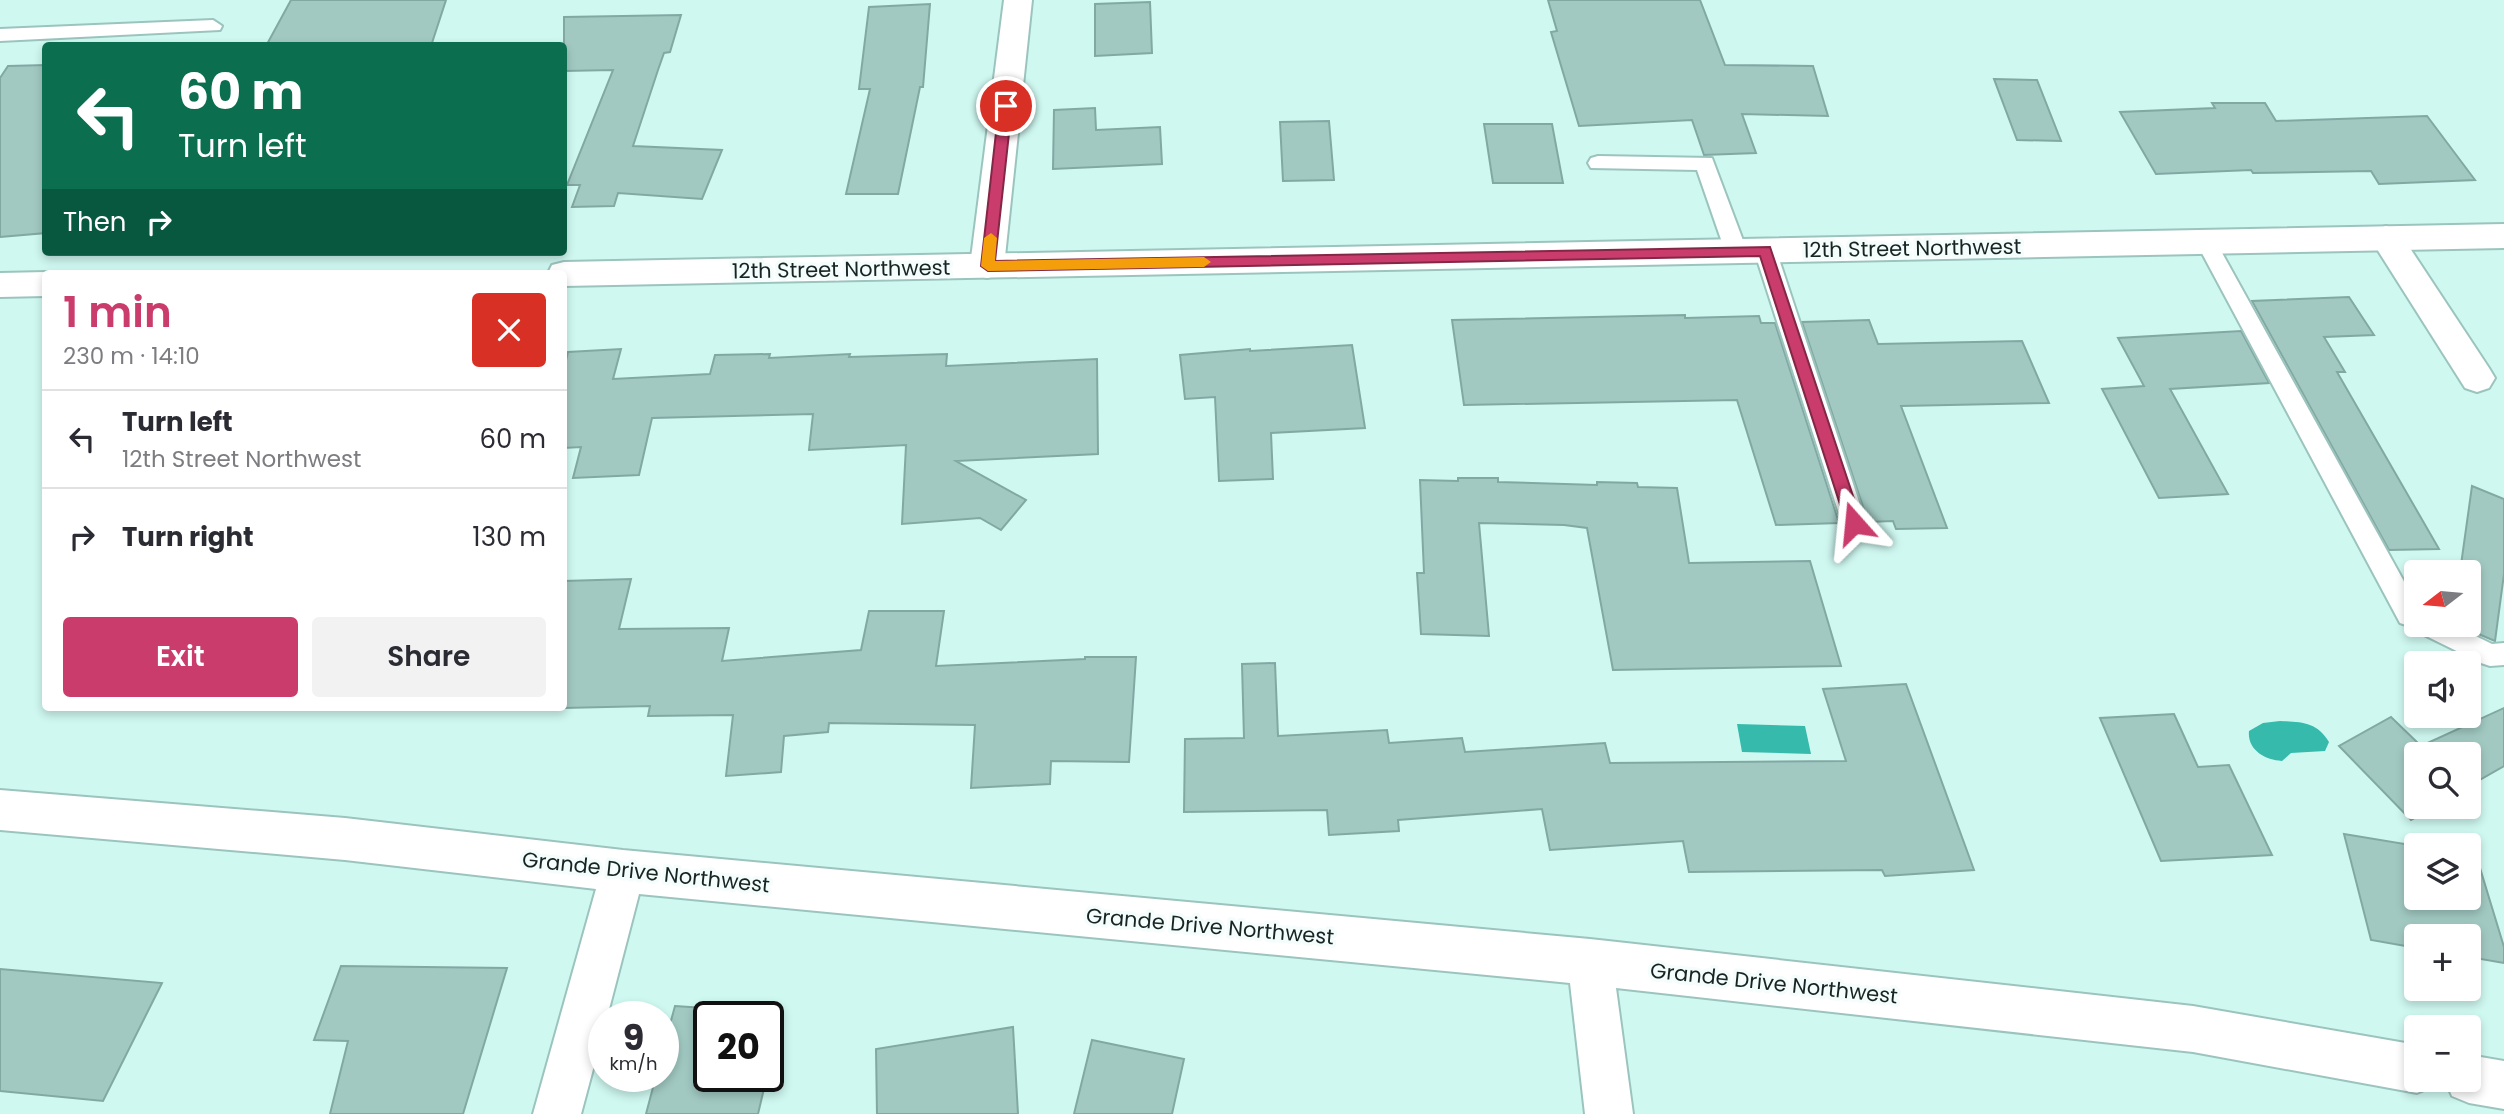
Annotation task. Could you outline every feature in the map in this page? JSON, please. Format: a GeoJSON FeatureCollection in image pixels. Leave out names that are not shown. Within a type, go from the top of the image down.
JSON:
{"type":"FeatureCollection","features":[{"type":"Feature","properties":{"kind":"street"},"geometry":{"type":"LineString","coordinates":[[988,266],[1018,0]]}},
{"type":"Feature","properties":{"kind":"street","name":"12th Street Northwest"},"geometry":{"type":"LineString","coordinates":[[567,274],[2504,236]]}},
{"type":"Feature","properties":{"kind":"street"},"geometry":{"type":"LineString","coordinates":[[2386,238],[2477,378]]}},
{"type":"Feature","properties":{"kind":"street"},"geometry":{"type":"LineString","coordinates":[[0,285],[42,284]]}},
{"type":"Feature","properties":{"kind":"street","name":"Grande Drive Northwest"},"geometry":{"type":"LineString","coordinates":[[0,810],[345,839],[623,871],[1590,962],[2193,1029],[2404,1067]]}},
{"type":"Feature","properties":{"kind":"street"},"geometry":{"type":"LineString","coordinates":[[557,1114],[623,871]]}},
{"type":"Feature","properties":{"kind":"street"},"geometry":{"type":"LineString","coordinates":[[1590,962],[1609,1114]]}},
{"type":"Feature","properties":{"kind":"street"},"geometry":{"type":"LineString","coordinates":[[2481,1081],[2504,1085]]}},
{"type":"Feature","properties":{"kind":"lane"},"geometry":{"type":"LineString","coordinates":[[0,35],[214,26]]}},
{"type":"Feature","properties":{"kind":"lane"},"geometry":{"type":"LineString","coordinates":[[1598,163],[1705,163],[1750,251],[1854,523]]}},
{"type":"Feature","properties":{"kind":"lane"},"geometry":{"type":"LineString","coordinates":[[2206,242],[2404,606]]}},
{"type":"Feature","properties":{"kind":"lane"},"geometry":{"type":"LineString","coordinates":[[2454,637],[2490,654],[2504,654]]}},
{"type":"Feature","properties":{"kind":"water"},"geometry":{"type":"Polygon","coordinates":[[[2263,723],[2302,723],[2319,730],[2329,742],[2325,751],[2291,753],[2282,761],[2269,759],[2258,753],[2251,744],[2249,731],[2263,723]]]}},
{"type":"Feature","properties":{"kind":"water"},"geometry":{"type":"Polygon","coordinates":[[[1737,724],[1805,726],[1811,754],[1742,752],[1737,724]]]}},
{"type":"Feature","properties":{"kind":"building"},"geometry":{"type":"Polygon","coordinates":[[[291,0],[446,0],[432,42],[268,42],[291,0]]]}},
{"type":"Feature","properties":{"kind":"building"},"geometry":{"type":"Polygon","coordinates":[[[1548,0],[1700,0],[1725,65],[1813,66],[1828,116],[1742,114],[1756,153],[1704,155],[1692,120],[1579,126],[1551,32],[1557,31],[1548,0]]]}},
{"type":"Feature","properties":{"kind":"building"},"geometry":{"type":"Polygon","coordinates":[[[1150,2],[1152,53],[1095,56],[1095,4],[1150,2]]]}},
{"type":"Feature","properties":{"kind":"building"},"geometry":{"type":"Polygon","coordinates":[[[930,4],[923,87],[920,87],[898,194],[846,194],[870,89],[859,89],[869,7],[930,4]]]}},
{"type":"Feature","properties":{"kind":"building"},"geometry":{"type":"Polygon","coordinates":[[[681,15],[670,52],[664,53],[633,146],[722,150],[702,199],[618,193],[614,206],[572,207],[580,185],[567,185],[613,70],[567,71],[564,17],[681,15]]]}},
{"type":"Feature","properties":{"kind":"building"},"geometry":{"type":"Polygon","coordinates":[[[42,65],[42,233],[0,237],[0,78],[8,66],[42,65]]]}},
{"type":"Feature","properties":{"kind":"building"},"geometry":{"type":"Polygon","coordinates":[[[1994,79],[2037,80],[2061,141],[2017,140],[1994,79]]]}},
{"type":"Feature","properties":{"kind":"building"},"geometry":{"type":"Polygon","coordinates":[[[2212,103],[2265,103],[2276,121],[2427,116],[2475,180],[2379,184],[2371,171],[2253,173],[2251,170],[2156,174],[2120,112],[2215,108],[2212,103]]]}},
{"type":"Feature","properties":{"kind":"building"},"geometry":{"type":"Polygon","coordinates":[[[1095,108],[1096,130],[1160,127],[1162,164],[1053,169],[1054,110],[1095,108]]]}},
{"type":"Feature","properties":{"kind":"building"},"geometry":{"type":"Polygon","coordinates":[[[1329,121],[1334,180],[1283,181],[1280,122],[1329,121]]]}},
{"type":"Feature","properties":{"kind":"building"},"geometry":{"type":"Polygon","coordinates":[[[1484,124],[1552,124],[1563,183],[1493,183],[1484,124]]]}},
{"type":"Feature","properties":{"kind":"building"},"geometry":{"type":"Polygon","coordinates":[[[2349,297],[2374,335],[2324,337],[2345,372],[2337,372],[2439,549],[2389,550],[2252,301],[2349,297]]]}},
{"type":"Feature","properties":{"kind":"building"},"geometry":{"type":"Polygon","coordinates":[[[1685,315],[1685,318],[1759,316],[1761,323],[1775,323],[1839,523],[1776,525],[1737,400],[1464,405],[1452,320],[1685,315]]]}},
{"type":"Feature","properties":{"kind":"building"},"geometry":{"type":"Polygon","coordinates":[[[1869,320],[1878,344],[2022,341],[2049,403],[1901,406],[1947,528],[1896,529],[1893,521],[1868,522],[1802,322],[1869,320]]]}},
{"type":"Feature","properties":{"kind":"building"},"geometry":{"type":"Polygon","coordinates":[[[2241,331],[2269,383],[2170,389],[2228,494],[2159,498],[2102,389],[2144,386],[2118,338],[2241,331]]]}},
{"type":"Feature","properties":{"kind":"building"},"geometry":{"type":"Polygon","coordinates":[[[1352,345],[1365,428],[1271,433],[1273,479],[1219,481],[1215,397],[1185,399],[1180,355],[1352,345]]]}},
{"type":"Feature","properties":{"kind":"building"},"geometry":{"type":"Polygon","coordinates":[[[621,349],[613,379],[710,374],[715,355],[770,354],[769,358],[850,354],[849,357],[947,354],[946,366],[1097,359],[1098,454],[956,461],[1026,500],[1001,530],[980,518],[902,524],[906,445],[809,450],[813,414],[652,418],[639,475],[573,478],[581,447],[567,448],[568,352],[621,349]]]}},
{"type":"Feature","properties":{"kind":"building"},"geometry":{"type":"Polygon","coordinates":[[[1458,478],[1597,485],[1597,482],[1637,483],[1638,487],[1677,488],[1689,563],[1810,561],[1841,666],[1613,670],[1587,528],[1564,525],[1479,523],[1489,636],[1421,634],[1417,573],[1424,573],[1420,480],[1458,481],[1458,478]]]}},
{"type":"Feature","properties":{"kind":"building"},"geometry":{"type":"Polygon","coordinates":[[[2472,486],[2504,499],[2504,574],[2495,641],[2482,636],[2482,560],[2462,560],[2472,486]]]}},
{"type":"Feature","properties":{"kind":"building"},"geometry":{"type":"Polygon","coordinates":[[[631,579],[619,629],[729,628],[722,661],[861,650],[869,611],[944,611],[936,666],[1085,657],[1136,657],[1129,762],[1051,761],[1050,784],[971,788],[975,725],[829,723],[828,732],[784,736],[781,772],[726,776],[733,715],[648,716],[650,706],[567,708],[567,581],[631,579]]]}},
{"type":"Feature","properties":{"kind":"building"},"geometry":{"type":"Polygon","coordinates":[[[1275,663],[1278,736],[1387,730],[1389,743],[1462,738],[1465,752],[1605,743],[1610,763],[1846,761],[1823,689],[1906,684],[1974,870],[1885,876],[1882,870],[1689,872],[1683,841],[1550,850],[1542,809],[1398,820],[1399,831],[1329,835],[1327,810],[1184,812],[1185,739],[1244,738],[1242,664],[1275,663]]]}},
{"type":"Feature","properties":{"kind":"building"},"geometry":{"type":"Polygon","coordinates":[[[2504,708],[2504,766],[2481,779],[2481,742],[2430,742],[2460,728],[2481,728],[2481,719],[2504,708]]]}},
{"type":"Feature","properties":{"kind":"building"},"geometry":{"type":"Polygon","coordinates":[[[2174,714],[2198,767],[2229,765],[2272,855],[2161,861],[2100,718],[2174,714]]]}},
{"type":"Feature","properties":{"kind":"building"},"geometry":{"type":"Polygon","coordinates":[[[2391,717],[2417,742],[2404,742],[2404,813],[2339,746],[2391,717]]]}},
{"type":"Feature","properties":{"kind":"building"},"geometry":{"type":"Polygon","coordinates":[[[2344,834],[2404,844],[2404,910],[2481,910],[2481,871],[2504,947],[2504,963],[2481,959],[2481,924],[2404,924],[2404,946],[2371,940],[2344,834]]]}},
{"type":"Feature","properties":{"kind":"building"},"geometry":{"type":"Polygon","coordinates":[[[341,966],[507,968],[463,1114],[330,1114],[348,1041],[314,1040],[341,966]]]}},
{"type":"Feature","properties":{"kind":"building"},"geometry":{"type":"Polygon","coordinates":[[[0,969],[162,983],[103,1101],[0,1091],[0,969]]]}},
{"type":"Feature","properties":{"kind":"building"},"geometry":{"type":"Polygon","coordinates":[[[679,1006],[693,1007],[693,1092],[763,1092],[758,1114],[646,1114],[652,1092],[679,1092],[679,1006]]]}},
{"type":"Feature","properties":{"kind":"building"},"geometry":{"type":"Polygon","coordinates":[[[1013,1027],[1018,1114],[877,1114],[876,1049],[1013,1027]]]}},
{"type":"Feature","properties":{"kind":"building"},"geometry":{"type":"Polygon","coordinates":[[[1092,1040],[1184,1059],[1172,1114],[1074,1114],[1092,1040]]]}},
{"type":"Feature","properties":{"kind":"slow traffic"},"geometry":{"type":"LineString","coordinates":[[991,238],[988,266],[1204,262]]}},
{"type":"Feature","properties":{"kind":"route"},"geometry":{"type":"LineString","coordinates":[[1006,106],[988,266],[1765,250],[1854,523]]}}]}
